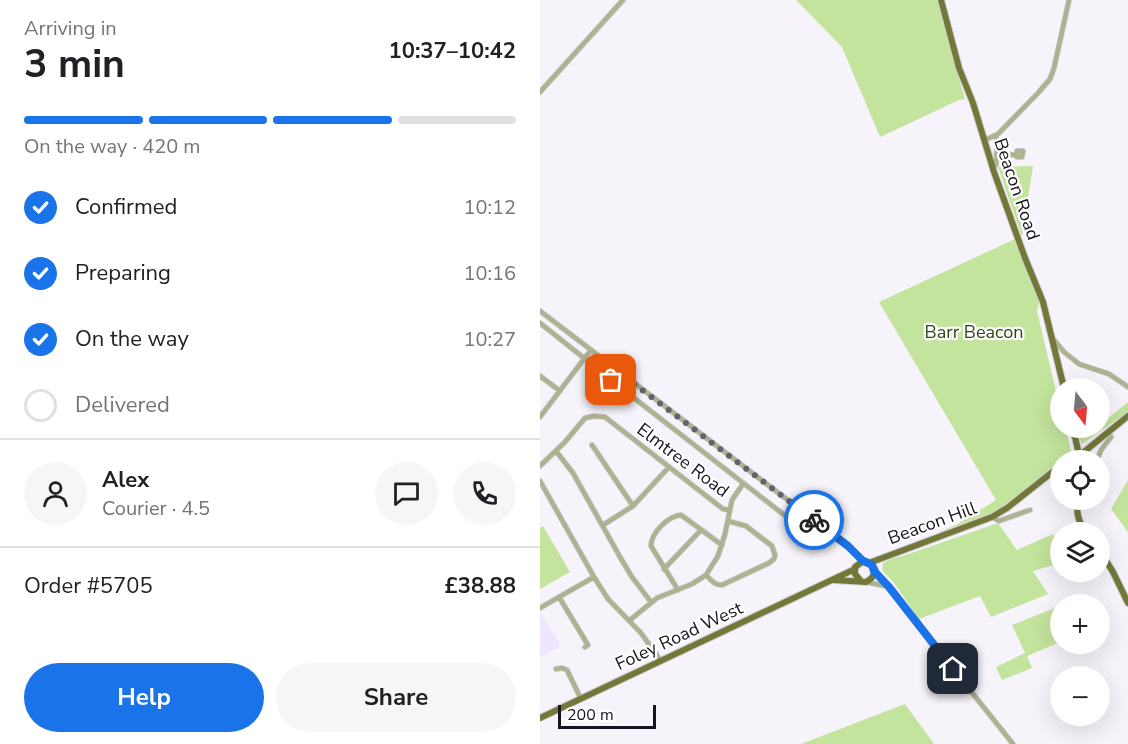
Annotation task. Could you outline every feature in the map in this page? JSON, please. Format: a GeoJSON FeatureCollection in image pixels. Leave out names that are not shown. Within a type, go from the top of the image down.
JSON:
{"type":"FeatureCollection","features":[{"type":"Feature","properties":{"kind":"main road","name":"Beacon Road"},"geometry":{"type":"LineString","coordinates":[[941,0],[959,68],[973,103],[1001,193],[1043,302],[1062,378]]}},
{"type":"Feature","properties":{"kind":"main road"},"geometry":{"type":"LineString","coordinates":[[1086,450],[1128,416]]}},
{"type":"Feature","properties":{"kind":"main road","name":"Beacon Hill"},"geometry":{"type":"LineString","coordinates":[[868,562],[992,518],[1050,474]]}},
{"type":"Feature","properties":{"kind":"main road","name":"Beacon Hill"},"geometry":{"type":"LineString","coordinates":[[875,570],[883,558]]}},
{"type":"Feature","properties":{"kind":"main road"},"geometry":{"type":"LineString","coordinates":[[862,562],[868,562],[875,570],[872,578],[863,581],[856,577],[855,567],[862,562]]}},
{"type":"Feature","properties":{"kind":"main road","name":"Foley Road West"},"geometry":{"type":"LineString","coordinates":[[540,718],[855,567]]}},
{"type":"Feature","properties":{"kind":"main road"},"geometry":{"type":"LineString","coordinates":[[1110,568],[1128,603]]}},
{"type":"Feature","properties":{"kind":"main road","name":"Foley Road West"},"geometry":{"type":"LineString","coordinates":[[830,580],[863,581]]}},
{"type":"Feature","properties":{"kind":"street"},"geometry":{"type":"LineString","coordinates":[[540,92],[623,0]]}},
{"type":"Feature","properties":{"kind":"street"},"geometry":{"type":"LineString","coordinates":[[984,140],[996,135],[1050,79],[1070,0]]}},
{"type":"Feature","properties":{"kind":"street"},"geometry":{"type":"LineString","coordinates":[[996,135],[996,165]]}},
{"type":"Feature","properties":{"kind":"street"},"geometry":{"type":"LineString","coordinates":[[997,154],[1017,155]]}},
{"type":"Feature","properties":{"kind":"street"},"geometry":{"type":"LineString","coordinates":[[540,311],[868,562]]}},
{"type":"Feature","properties":{"kind":"street"},"geometry":{"type":"LineString","coordinates":[[540,323],[594,366]]}},
{"type":"Feature","properties":{"kind":"street"},"geometry":{"type":"LineString","coordinates":[[556,336],[561,328]]}},
{"type":"Feature","properties":{"kind":"street"},"geometry":{"type":"LineString","coordinates":[[1052,338],[1079,364],[1109,374],[1128,387]]}},
{"type":"Feature","properties":{"kind":"street"},"geometry":{"type":"LineString","coordinates":[[540,417],[590,351]]}},
{"type":"Feature","properties":{"kind":"street"},"geometry":{"type":"LineString","coordinates":[[617,371],[609,378],[824,546]]}},
{"type":"Feature","properties":{"kind":"street"},"geometry":{"type":"LineString","coordinates":[[540,376],[560,391]]}},
{"type":"Feature","properties":{"kind":"street","name":"Elmtree Road"},"geometry":{"type":"LineString","coordinates":[[540,466],[585,418],[605,417],[723,509],[729,510]]}},
{"type":"Feature","properties":{"kind":"street"},"geometry":{"type":"LineString","coordinates":[[1101,450],[1111,437]]}},
{"type":"Feature","properties":{"kind":"street"},"geometry":{"type":"LineString","coordinates":[[595,448],[633,506]]}},
{"type":"Feature","properties":{"kind":"street"},"geometry":{"type":"LineString","coordinates":[[556,451],[573,472],[632,577],[651,602]]}},
{"type":"Feature","properties":{"kind":"street"},"geometry":{"type":"LineString","coordinates":[[603,525],[633,506],[669,467]]}},
{"type":"Feature","properties":{"kind":"street"},"geometry":{"type":"LineString","coordinates":[[541,483],[608,599],[630,620],[661,661]]}},
{"type":"Feature","properties":{"kind":"street"},"geometry":{"type":"LineString","coordinates":[[630,620],[651,602],[692,584],[706,574],[718,556],[732,500],[743,484]]}},
{"type":"Feature","properties":{"kind":"street","name":"Beacon Hill"},"geometry":{"type":"LineString","coordinates":[[992,518],[999,521],[1030,510]]}},
{"type":"Feature","properties":{"kind":"street"},"geometry":{"type":"LineString","coordinates":[[678,590],[651,546],[652,537],[670,518],[681,515],[722,545]]}},
{"type":"Feature","properties":{"kind":"street"},"geometry":{"type":"LineString","coordinates":[[706,574],[713,582],[722,585],[769,563],[775,555],[772,546],[746,526],[728,521]]}},
{"type":"Feature","properties":{"kind":"street"},"geometry":{"type":"LineString","coordinates":[[810,535],[819,524]]}},
{"type":"Feature","properties":{"kind":"street"},"geometry":{"type":"LineString","coordinates":[[664,569],[701,530]]}},
{"type":"Feature","properties":{"kind":"street"},"geometry":{"type":"LineString","coordinates":[[854,553],[855,567]]}},
{"type":"Feature","properties":{"kind":"street"},"geometry":{"type":"LineString","coordinates":[[875,570],[1013,744]]}},
{"type":"Feature","properties":{"kind":"street"},"geometry":{"type":"LineString","coordinates":[[540,608],[594,578]]}},
{"type":"Feature","properties":{"kind":"street"},"geometry":{"type":"LineString","coordinates":[[863,581],[889,587]]}},
{"type":"Feature","properties":{"kind":"street"},"geometry":{"type":"LineString","coordinates":[[560,597],[588,645],[585,646]]}},
{"type":"Feature","properties":{"kind":"street"},"geometry":{"type":"LineString","coordinates":[[562,662],[562,668]]}},
{"type":"Feature","properties":{"kind":"street"},"geometry":{"type":"LineString","coordinates":[[556,669],[567,670],[580,699]]}},
{"type":"Feature","properties":{"kind":"shaded area"},"geometry":{"type":"Polygon","coordinates":[[[540,612],[561,646],[540,657],[540,612]]]}},
{"type":"Feature","properties":{"kind":"green space"},"geometry":{"type":"Polygon","coordinates":[[[796,0],[937,0],[965,99],[880,137],[842,47],[796,0]]]}},
{"type":"Feature","properties":{"kind":"green space"},"geometry":{"type":"Polygon","coordinates":[[[1033,166],[1022,237],[998,167],[1033,166]]]}},
{"type":"Feature","properties":{"kind":"green space","name":"Barr Beacon"},"geometry":{"type":"Polygon","coordinates":[[[1015,239],[1039,302],[1037,311],[1053,378],[1050,378],[1050,438],[1068,438],[1071,450],[1050,450],[1050,470],[1000,509],[977,520],[939,532],[956,525],[996,500],[879,302],[1015,239]]]}},
{"type":"Feature","properties":{"kind":"green space"},"geometry":{"type":"Polygon","coordinates":[[[1128,402],[1128,412],[1110,425],[1110,417],[1128,402]]]}},
{"type":"Feature","properties":{"kind":"green space"},"geometry":{"type":"Polygon","coordinates":[[[1079,438],[1091,438],[1082,444],[1079,438]]]}},
{"type":"Feature","properties":{"kind":"green space"},"geometry":{"type":"Polygon","coordinates":[[[1128,480],[1128,532],[1111,509],[1128,480]]]}},
{"type":"Feature","properties":{"kind":"green space"},"geometry":{"type":"Polygon","coordinates":[[[998,523],[1017,550],[1050,535],[1050,566],[1033,571],[1048,594],[991,617],[980,596],[919,619],[882,570],[883,563],[998,523]]]}},
{"type":"Feature","properties":{"kind":"green space"},"geometry":{"type":"Polygon","coordinates":[[[543,526],[570,572],[540,589],[540,528],[543,526]]]}},
{"type":"Feature","properties":{"kind":"green space"},"geometry":{"type":"Polygon","coordinates":[[[1050,610],[1050,646],[1027,656],[1032,668],[1002,680],[996,667],[1025,653],[1012,625],[1050,610]]]}},
{"type":"Feature","properties":{"kind":"green space"},"geometry":{"type":"Polygon","coordinates":[[[905,704],[934,744],[801,744],[905,704]]]}},
{"type":"Feature","properties":{"kind":"way so far"},"geometry":{"type":"LineString","coordinates":[[611,380],[617,371],[814,520]]}},
{"type":"Feature","properties":{"kind":"route"},"geometry":{"type":"LineString","coordinates":[[814,520],[862,560],[872,565],[874,571],[953,669]]}}]}
